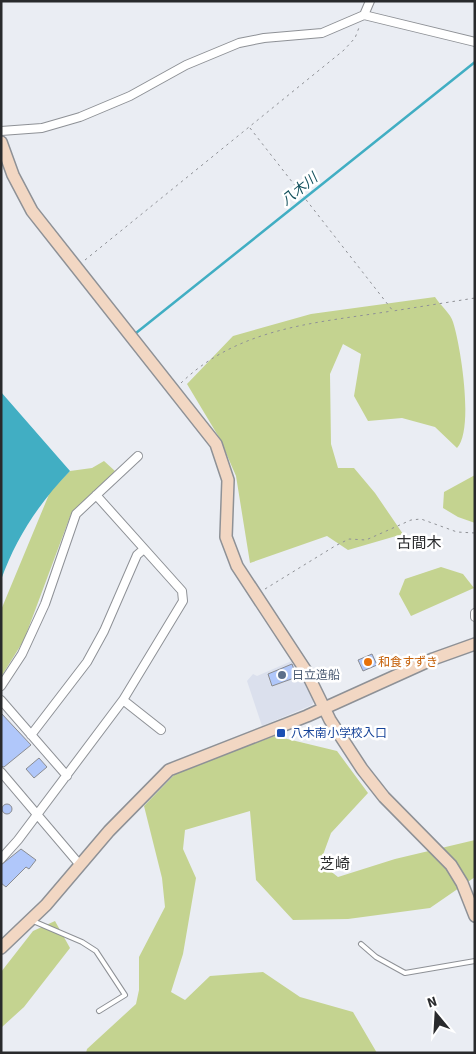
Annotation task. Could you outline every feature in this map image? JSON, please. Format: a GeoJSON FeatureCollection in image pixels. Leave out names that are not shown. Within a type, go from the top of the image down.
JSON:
{"type":"FeatureCollection","features":[{"type":"Feature","properties":{"kind":"street"},"geometry":{"type":"LineString","coordinates":[[364,15],[370,1]]}},
{"type":"Feature","properties":{"kind":"street"},"geometry":{"type":"LineString","coordinates":[[1,130],[42,128],[80,117],[130,96],[186,64],[239,43],[264,38],[322,33],[364,15],[475,42]]}},
{"type":"Feature","properties":{"kind":"street"},"geometry":{"type":"LineString","coordinates":[[1,142],[12,175],[32,211],[75,268],[212,437],[222,456],[228,480],[226,537],[233,559],[306,671],[324,708],[373,784],[454,869],[475,916]]}},
{"type":"Feature","properties":{"kind":"street"},"geometry":{"type":"LineString","coordinates":[[1,686],[22,654],[45,604],[76,514],[138,456]]}},
{"type":"Feature","properties":{"kind":"street"},"geometry":{"type":"LineString","coordinates":[[3,853],[38,814],[123,700],[183,601],[182,591],[96,495]]}},
{"type":"Feature","properties":{"kind":"street"},"geometry":{"type":"LineString","coordinates":[[30,735],[87,662],[104,632],[137,555],[144,549]]}},
{"type":"Feature","properties":{"kind":"street"},"geometry":{"type":"LineString","coordinates":[[1,948],[31,920],[154,783],[169,770],[324,708],[433,659],[475,644]]}},
{"type":"Feature","properties":{"kind":"street"},"geometry":{"type":"LineString","coordinates":[[1,700],[67,776]]}},
{"type":"Feature","properties":{"kind":"street"},"geometry":{"type":"LineString","coordinates":[[123,700],[161,730]]}},
{"type":"Feature","properties":{"kind":"street"},"geometry":{"type":"LineString","coordinates":[[1,772],[80,864]]}},
{"type":"Feature","properties":{"kind":"lane"},"geometry":{"type":"LineString","coordinates":[[31,920],[82,942],[96,951],[125,995],[99,1012]]}},
{"type":"Feature","properties":{"kind":"lane"},"geometry":{"type":"LineString","coordinates":[[361,944],[376,957],[405,972],[475,961]]}},
{"type":"Feature","properties":{"kind":"path"},"geometry":{"type":"LineString","coordinates":[[75,268],[250,127],[355,38],[364,15]]}},
{"type":"Feature","properties":{"kind":"path"},"geometry":{"type":"LineString","coordinates":[[250,127],[393,311]]}},
{"type":"Feature","properties":{"kind":"path"},"geometry":{"type":"LineString","coordinates":[[174,389],[198,366],[228,349],[291,326],[475,298]]}},
{"type":"Feature","properties":{"kind":"path"},"geometry":{"type":"LineString","coordinates":[[256,596],[290,572],[349,539],[366,540],[411,520],[421,519],[457,532],[475,533]]}},
{"type":"Feature","properties":{"kind":"shaded area"},"geometry":{"type":"Polygon","coordinates":[[[294,660],[315,699],[312,705],[262,726],[247,681],[253,674],[257,676],[294,660]]]}},
{"type":"Feature","properties":{"kind":"green space"},"geometry":{"type":"Polygon","coordinates":[[[435,297],[452,319],[462,368],[465,424],[462,438],[457,448],[435,427],[402,418],[368,421],[354,396],[361,354],[343,344],[330,374],[331,444],[338,468],[354,468],[375,493],[403,534],[348,550],[327,536],[250,563],[236,476],[220,439],[187,384],[233,336],[311,314],[435,297]]]}},
{"type":"Feature","properties":{"kind":"green space"},"geometry":{"type":"Polygon","coordinates":[[[104,461],[115,471],[71,514],[24,640],[1,677],[1,610],[50,492],[70,471],[92,468],[104,461]]]}},
{"type":"Feature","properties":{"kind":"green space"},"geometry":{"type":"Polygon","coordinates":[[[475,475],[475,523],[458,517],[443,508],[444,492],[475,475]]]}},
{"type":"Feature","properties":{"kind":"green space"},"geometry":{"type":"Polygon","coordinates":[[[441,567],[463,574],[474,588],[411,616],[399,594],[405,579],[441,567]]]}},
{"type":"Feature","properties":{"kind":"green space"},"geometry":{"type":"Polygon","coordinates":[[[275,736],[337,751],[368,793],[331,833],[320,863],[338,877],[395,859],[475,840],[475,877],[430,908],[348,919],[293,920],[256,880],[250,811],[185,830],[183,849],[196,878],[183,954],[171,992],[185,1000],[210,976],[263,972],[300,997],[353,1012],[377,1053],[86,1053],[87,1049],[136,1004],[139,990],[139,957],[165,907],[162,878],[144,806],[179,770],[275,736]]]}},
{"type":"Feature","properties":{"kind":"green space"},"geometry":{"type":"Polygon","coordinates":[[[55,921],[70,948],[24,1007],[2,1027],[1,972],[33,931],[55,921]]]}},
{"type":"Feature","properties":{"kind":"water"},"geometry":{"type":"Polygon","coordinates":[[[1,392],[70,471],[38,508],[21,535],[1,580],[1,392]]]}},
{"type":"Feature","properties":{"kind":"building","name":"和食すずき"},"geometry":{"type":"Polygon","coordinates":[[[372,654],[377,665],[363,671],[358,660],[372,654]]]}},
{"type":"Feature","properties":{"kind":"building","name":"日立造船"},"geometry":{"type":"Polygon","coordinates":[[[292,664],[297,677],[272,686],[268,674],[292,664]]]}},
{"type":"Feature","properties":{"kind":"building"},"geometry":{"type":"Polygon","coordinates":[[[1,713],[31,745],[4,767],[1,766],[1,713]]]}},
{"type":"Feature","properties":{"kind":"building"},"geometry":{"type":"Polygon","coordinates":[[[39,758],[47,767],[34,778],[26,769],[39,758]]]}},
{"type":"Feature","properties":{"kind":"building"},"geometry":{"type":"Polygon","coordinates":[[[5,804],[9,804],[12,809],[11,813],[5,814],[2,811],[2,807],[5,804]]]}},
{"type":"Feature","properties":{"kind":"building"},"geometry":{"type":"Polygon","coordinates":[[[21,849],[36,860],[29,869],[26,867],[6,887],[1,883],[1,865],[21,849]]]}},
{"type":"Feature","properties":{"kind":"waterway","name":"八木川"},"geometry":{"type":"LineString","coordinates":[[136,333],[475,62]]}},
{"type":"Feature","properties":{"kind":"place","name":"和食すずき"},"geometry":{"type":"Point","coordinates":[368,662]}},
{"type":"Feature","properties":{"kind":"place","name":"日立造船"},"geometry":{"type":"Point","coordinates":[282,675]}},
{"type":"Feature","properties":{"kind":"place","name":"八木南小学校入口"},"geometry":{"type":"Point","coordinates":[281,733]}},
{"type":"Feature","properties":{"kind":"district","name":"古間木"},"geometry":{"type":"Point","coordinates":[419,543]}},
{"type":"Feature","properties":{"kind":"district","name":"芝崎"},"geometry":{"type":"Point","coordinates":[335,864]}}]}
